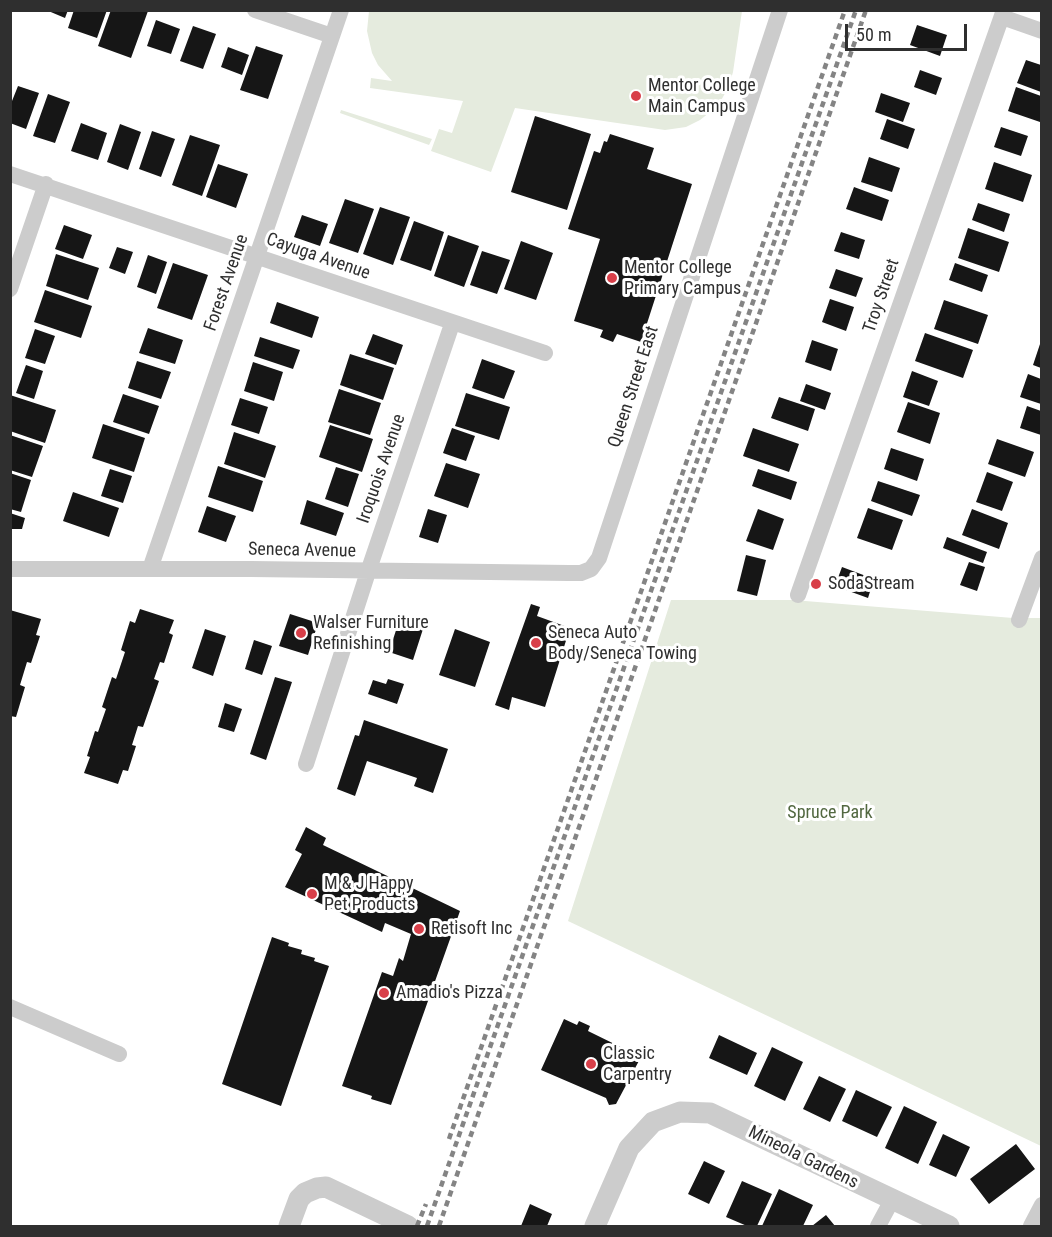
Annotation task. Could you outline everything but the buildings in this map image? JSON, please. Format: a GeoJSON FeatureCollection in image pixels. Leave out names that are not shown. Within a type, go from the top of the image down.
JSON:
{"type":"FeatureCollection","features":[{"type":"Feature","properties":{"kind":"street"},"geometry":{"type":"LineString","coordinates":[[255,10],[332,36]]}},
{"type":"Feature","properties":{"kind":"street","name":"Forest Avenue"},"geometry":{"type":"LineString","coordinates":[[150,569],[341,10]]}},
{"type":"Feature","properties":{"kind":"street","name":"Queen Street East"},"geometry":{"type":"LineString","coordinates":[[591,569],[599,558],[780,10]]}},
{"type":"Feature","properties":{"kind":"street"},"geometry":{"type":"LineString","coordinates":[[1003,14],[1041,31]]}},
{"type":"Feature","properties":{"kind":"street","name":"Troy Street"},"geometry":{"type":"LineString","coordinates":[[798,595],[1003,14]]}},
{"type":"Feature","properties":{"kind":"street","name":"Cayuga Avenue"},"geometry":{"type":"LineString","coordinates":[[10,174],[452,324],[545,353]]}},
{"type":"Feature","properties":{"kind":"street"},"geometry":{"type":"LineString","coordinates":[[10,289],[45,184]]}},
{"type":"Feature","properties":{"kind":"street","name":"Iroquois Avenue"},"geometry":{"type":"LineString","coordinates":[[306,764],[452,324]]}},
{"type":"Feature","properties":{"kind":"street"},"geometry":{"type":"LineString","coordinates":[[1020,620],[1041,558]]}},
{"type":"Feature","properties":{"kind":"street","name":"Seneca Avenue"},"geometry":{"type":"LineString","coordinates":[[10,569],[576,573],[591,569]]}},
{"type":"Feature","properties":{"kind":"street"},"geometry":{"type":"LineString","coordinates":[[10,1007],[119,1054]]}},
{"type":"Feature","properties":{"kind":"street","name":"Mineola Gardens"},"geometry":{"type":"LineString","coordinates":[[596,1227],[629,1148],[653,1122],[680,1112],[710,1113],[949,1227]]}},
{"type":"Feature","properties":{"kind":"street"},"geometry":{"type":"LineString","coordinates":[[289,1227],[299,1199],[305,1192],[326,1187],[408,1227]]}},
{"type":"Feature","properties":{"kind":"street"},"geometry":{"type":"LineString","coordinates":[[878,1227],[892,1200]]}},
{"type":"Feature","properties":{"kind":"street"},"geometry":{"type":"LineString","coordinates":[[1031,1227],[1041,1205]]}},
{"type":"Feature","properties":{"kind":"green space","name":"Mentor College Main Campus"},"geometry":{"type":"Polygon","coordinates":[[[742,10],[729,86],[718,106],[700,120],[686,127],[665,130],[515,108],[491,172],[431,151],[439,129],[452,133],[463,101],[370,88],[371,78],[392,81],[378,65],[372,53],[367,31],[369,11],[742,10]]]}},
{"type":"Feature","properties":{"kind":"green space"},"geometry":{"type":"Polygon","coordinates":[[[341,110],[432,139],[429,145],[340,113],[341,110]]]}},
{"type":"Feature","properties":{"kind":"green space","name":"Spruce Park"},"geometry":{"type":"Polygon","coordinates":[[[671,600],[793,600],[1013,618],[1041,618],[1041,1146],[568,921],[671,600]]]}},
{"type":"Feature","properties":{"kind":"railway"},"geometry":{"type":"LineString","coordinates":[[449,1139],[845,10]]}},
{"type":"Feature","properties":{"kind":"railway"},"geometry":{"type":"LineString","coordinates":[[427,1226],[856,10]]}},
{"type":"Feature","properties":{"kind":"railway"},"geometry":{"type":"LineString","coordinates":[[439,1226],[866,10]]}},
{"type":"Feature","properties":{"kind":"railway"},"geometry":{"type":"LineString","coordinates":[[417,1226],[426,1204]]}},
{"type":"Feature","properties":{"kind":"place","name":"Mentor College Main Campus"},"geometry":{"type":"Point","coordinates":[636,96]}},
{"type":"Feature","properties":{"kind":"place","name":"Mentor College Primary Campus"},"geometry":{"type":"Point","coordinates":[612,278]}},
{"type":"Feature","properties":{"kind":"place","name":"SodaStream"},"geometry":{"type":"Point","coordinates":[816,584]}},
{"type":"Feature","properties":{"kind":"place","name":"Walser Furniture Refinishing"},"geometry":{"type":"Point","coordinates":[301,633]}},
{"type":"Feature","properties":{"kind":"place","name":"Seneca Auto Body/Seneca Towing"},"geometry":{"type":"Point","coordinates":[536,643]}},
{"type":"Feature","properties":{"kind":"place","name":"M & J Happy Pet Products"},"geometry":{"type":"Point","coordinates":[312,894]}},
{"type":"Feature","properties":{"kind":"place","name":"Retisoft Inc"},"geometry":{"type":"Point","coordinates":[419,929]}},
{"type":"Feature","properties":{"kind":"place","name":"Amadio's Pizza"},"geometry":{"type":"Point","coordinates":[384,993]}},
{"type":"Feature","properties":{"kind":"place","name":"Classic Carpentry"},"geometry":{"type":"Point","coordinates":[591,1064]}}]}
